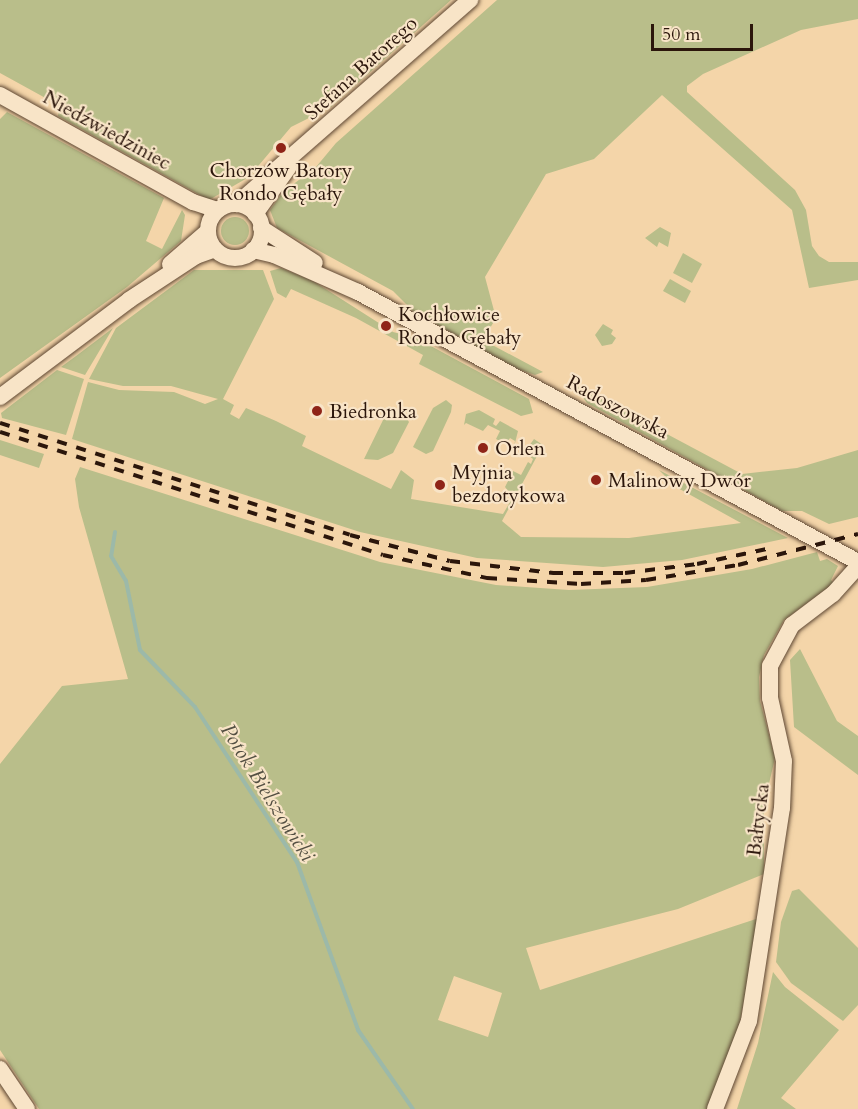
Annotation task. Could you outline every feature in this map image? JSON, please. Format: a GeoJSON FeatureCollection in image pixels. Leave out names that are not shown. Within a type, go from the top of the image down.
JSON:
{"type":"FeatureCollection","features":[{"type":"Feature","properties":{"kind":"street","name":"Stefana Batorego"},"geometry":{"type":"LineString","coordinates":[[237,204],[470,0]]}},
{"type":"Feature","properties":{"kind":"street","name":"Niedźwiedziniec"},"geometry":{"type":"LineString","coordinates":[[0,95],[193,202],[212,220]]}},
{"type":"Feature","properties":{"kind":"street","name":"Stefana Batorego"},"geometry":{"type":"LineString","coordinates":[[258,221],[308,144]]}},
{"type":"Feature","properties":{"kind":"street"},"geometry":{"type":"LineString","coordinates":[[0,397],[129,300],[196,256],[215,249],[237,258],[253,250],[260,241],[258,221],[237,204],[212,220],[129,300]]}},
{"type":"Feature","properties":{"kind":"street"},"geometry":{"type":"LineString","coordinates":[[212,220],[215,249]]}},
{"type":"Feature","properties":{"kind":"street","name":"Radoszowska"},"geometry":{"type":"LineString","coordinates":[[258,221],[358,292]]}},
{"type":"Feature","properties":{"kind":"street","name":"Radoszowska"},"geometry":{"type":"LineString","coordinates":[[253,250],[274,255],[358,292],[858,564]]}},
{"type":"Feature","properties":{"kind":"street","name":"Bałtycka"},"geometry":{"type":"LineString","coordinates":[[715,1109],[749,1021],[782,808],[784,761],[770,698],[770,666],[779,644],[792,625],[833,594],[858,564]]}},
{"type":"Feature","properties":{"kind":"street"},"geometry":{"type":"LineString","coordinates":[[0,1069],[27,1109]]}},
{"type":"Feature","properties":{"kind":"green space"},"geometry":{"type":"Polygon","coordinates":[[[0,0],[451,0],[331,107],[291,127],[249,177],[209,200],[58,116],[60,106],[0,73],[0,0]]]}},
{"type":"Feature","properties":{"kind":"green space"},"geometry":{"type":"Polygon","coordinates":[[[497,0],[858,0],[858,19],[801,30],[703,74],[687,86],[687,92],[795,190],[806,210],[812,246],[819,256],[829,262],[858,262],[858,280],[809,288],[792,210],[662,95],[594,159],[546,174],[485,277],[496,318],[483,340],[543,372],[535,375],[518,369],[414,312],[393,291],[277,228],[270,210],[283,192],[316,167],[336,143],[497,0]]]}},
{"type":"Feature","properties":{"kind":"green space"},"geometry":{"type":"Polygon","coordinates":[[[7,112],[164,198],[146,241],[162,249],[182,210],[185,215],[181,241],[127,287],[0,378],[0,119],[7,112]]]}},
{"type":"Feature","properties":{"kind":"green space"},"geometry":{"type":"Polygon","coordinates":[[[235,217],[245,221],[249,231],[245,241],[235,245],[225,241],[221,231],[225,221],[235,217]]]}},
{"type":"Feature","properties":{"kind":"green space"},"geometry":{"type":"Polygon","coordinates":[[[660,227],[671,233],[668,247],[659,242],[657,247],[645,238],[660,227]]]}},
{"type":"Feature","properties":{"kind":"green space"},"geometry":{"type":"Polygon","coordinates":[[[683,253],[702,264],[692,283],[673,273],[683,253]]]}},
{"type":"Feature","properties":{"kind":"green space"},"geometry":{"type":"Polygon","coordinates":[[[281,268],[313,281],[393,332],[416,338],[529,399],[533,413],[521,416],[419,364],[423,355],[356,318],[291,289],[286,298],[277,293],[270,271],[281,268]]]}},
{"type":"Feature","properties":{"kind":"green space"},"geometry":{"type":"Polygon","coordinates":[[[194,270],[263,270],[274,299],[223,399],[234,405],[230,414],[239,419],[246,408],[276,421],[306,436],[302,446],[391,489],[401,470],[414,480],[411,499],[503,514],[513,497],[505,487],[513,471],[521,475],[528,462],[531,464],[533,459],[528,455],[521,457],[534,439],[543,445],[502,521],[521,537],[629,538],[741,523],[676,487],[659,470],[788,538],[682,560],[603,567],[477,558],[360,532],[72,439],[88,382],[119,390],[174,392],[205,404],[218,399],[171,386],[123,386],[89,379],[116,328],[194,270]]]}},
{"type":"Feature","properties":{"kind":"green space"},"geometry":{"type":"Polygon","coordinates":[[[670,279],[691,291],[685,303],[663,291],[670,279]]]}},
{"type":"Feature","properties":{"kind":"green space"},"geometry":{"type":"Polygon","coordinates":[[[603,324],[613,330],[611,334],[616,338],[612,344],[602,346],[595,335],[603,324]]]}},
{"type":"Feature","properties":{"kind":"green space"},"geometry":{"type":"Polygon","coordinates":[[[113,328],[85,375],[61,367],[76,356],[113,328]]]}},
{"type":"Feature","properties":{"kind":"green space"},"geometry":{"type":"Polygon","coordinates":[[[57,370],[84,379],[66,435],[2,418],[1,413],[57,370]]]}},
{"type":"Feature","properties":{"kind":"green space"},"geometry":{"type":"Polygon","coordinates":[[[573,384],[742,474],[797,468],[858,450],[858,517],[829,524],[802,511],[782,511],[587,403],[573,384]]]}},
{"type":"Feature","properties":{"kind":"green space"},"geometry":{"type":"Polygon","coordinates":[[[446,400],[452,405],[451,412],[433,451],[426,454],[413,447],[433,408],[446,400]]]}},
{"type":"Feature","properties":{"kind":"green space"},"geometry":{"type":"Polygon","coordinates":[[[401,410],[409,422],[393,453],[378,460],[364,459],[386,414],[397,420],[401,410]]]}},
{"type":"Feature","properties":{"kind":"green space"},"geometry":{"type":"Polygon","coordinates":[[[479,410],[495,419],[493,424],[496,426],[500,421],[518,431],[514,447],[515,441],[510,438],[506,444],[496,439],[500,431],[488,425],[483,431],[466,423],[464,425],[466,414],[479,410]]]}},
{"type":"Feature","properties":{"kind":"green space"},"geometry":{"type":"Polygon","coordinates":[[[0,440],[44,454],[39,468],[0,455],[0,440]]]}},
{"type":"Feature","properties":{"kind":"green space"},"geometry":{"type":"Polygon","coordinates":[[[80,467],[380,562],[496,585],[569,590],[647,587],[752,569],[817,552],[820,561],[827,559],[838,566],[831,580],[834,583],[784,620],[764,655],[759,677],[760,701],[775,758],[764,805],[764,874],[678,909],[526,948],[540,990],[759,918],[737,1038],[707,1109],[39,1109],[0,1050],[0,764],[62,686],[128,679],[79,507],[75,479],[80,467]],[[454,976],[438,1020],[488,1037],[502,993],[454,976]]]}},
{"type":"Feature","properties":{"kind":"green space"},"geometry":{"type":"Polygon","coordinates":[[[800,649],[837,721],[858,736],[858,775],[794,727],[790,660],[800,649]]]}},
{"type":"Feature","properties":{"kind":"green space"},"geometry":{"type":"Polygon","coordinates":[[[799,889],[858,948],[858,1005],[843,1021],[791,983],[776,962],[781,922],[792,891],[799,889]]]}},
{"type":"Feature","properties":{"kind":"green space"},"geometry":{"type":"Polygon","coordinates":[[[773,972],[785,987],[839,1030],[781,1098],[796,1109],[737,1109],[758,1043],[773,972]]]}},
{"type":"Feature","properties":{"kind":"waterway","name":"Potok Bielszowicki"},"geometry":{"type":"LineString","coordinates":[[115,532],[111,556],[126,581],[140,650],[195,707],[297,862],[358,1030],[413,1109]]}},
{"type":"Feature","properties":{"kind":"railway"},"geometry":{"type":"LineString","coordinates":[[0,423],[350,535],[450,561],[553,573],[625,573],[697,564],[771,548]]}},
{"type":"Feature","properties":{"kind":"railway"},"geometry":{"type":"LineString","coordinates":[[0,432],[383,555],[487,578],[581,584],[646,580],[738,565],[858,534]]}},
{"type":"Feature","properties":{"kind":"place","name":"Chorzów Batory Rondo Gębały"},"geometry":{"type":"Point","coordinates":[281,148]}},
{"type":"Feature","properties":{"kind":"place","name":"Kochłowice Rondo Gębały"},"geometry":{"type":"Point","coordinates":[386,326]}},
{"type":"Feature","properties":{"kind":"place","name":"Biedronka"},"geometry":{"type":"Point","coordinates":[317,411]}},
{"type":"Feature","properties":{"kind":"place","name":"Orlen"},"geometry":{"type":"Point","coordinates":[483,448]}},
{"type":"Feature","properties":{"kind":"place","name":"Malinowy Dwór"},"geometry":{"type":"Point","coordinates":[596,480]}},
{"type":"Feature","properties":{"kind":"place","name":"Myjnia bezdotykowa"},"geometry":{"type":"Point","coordinates":[440,485]}}]}
